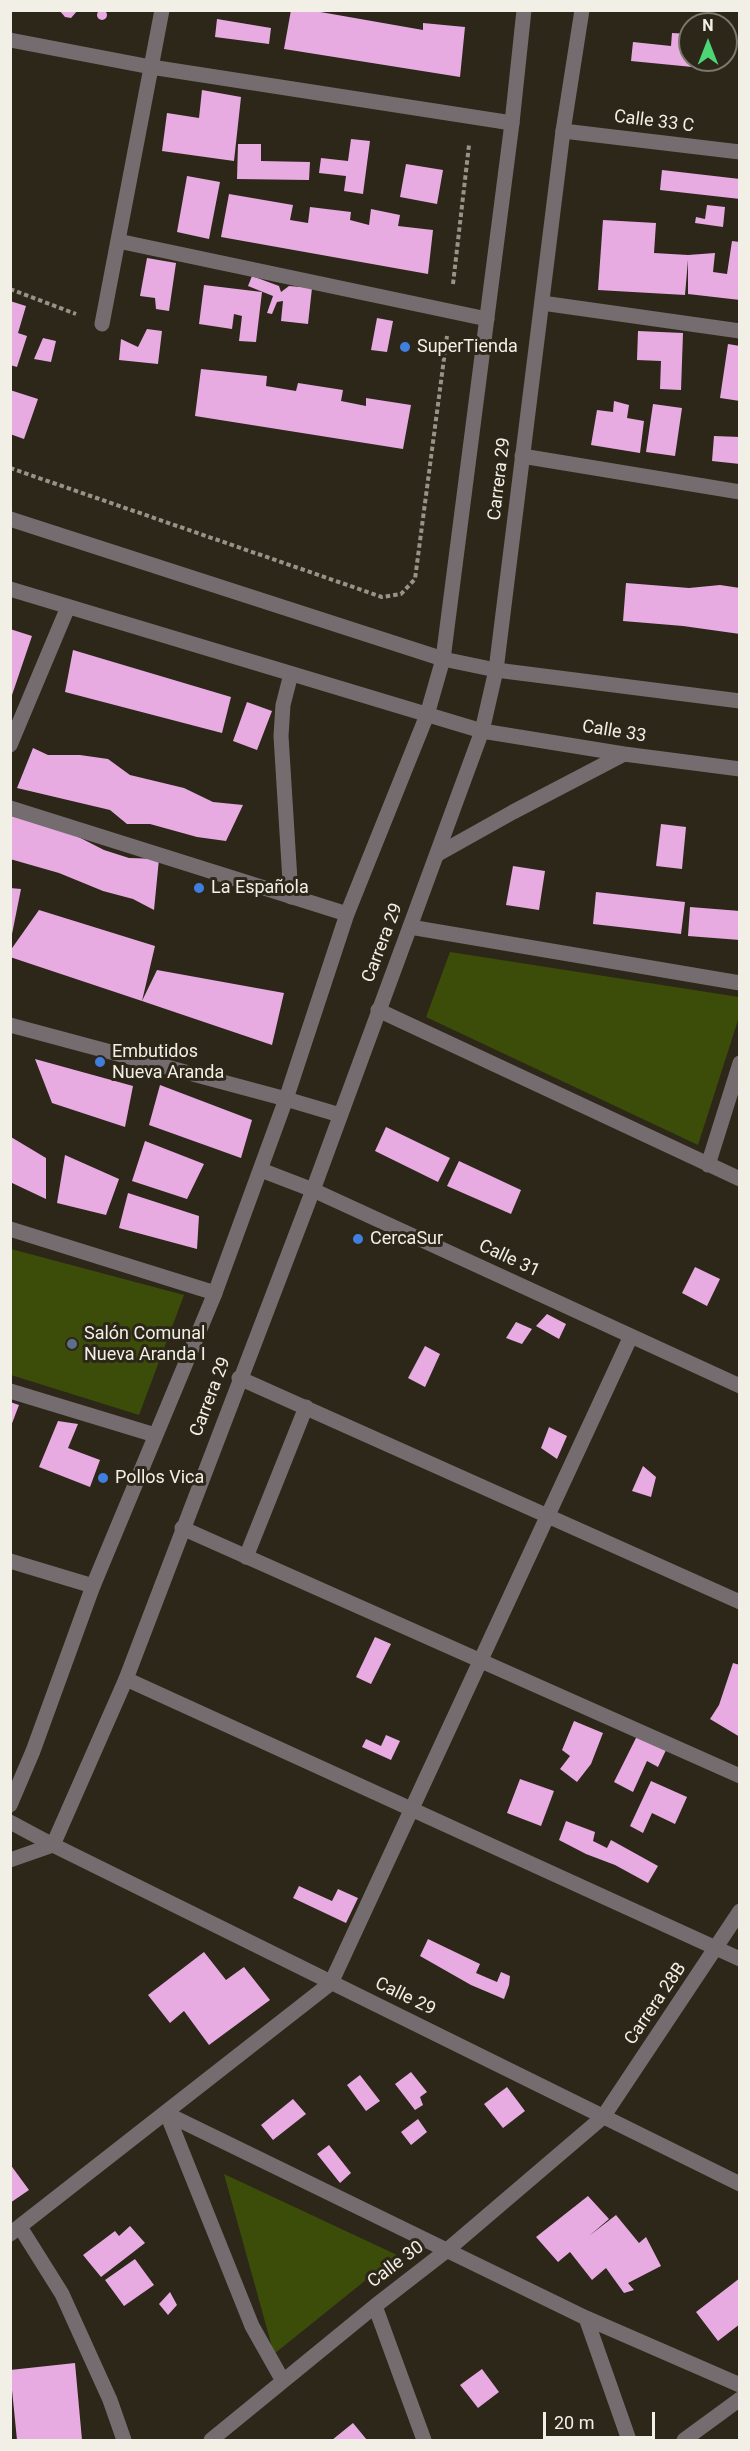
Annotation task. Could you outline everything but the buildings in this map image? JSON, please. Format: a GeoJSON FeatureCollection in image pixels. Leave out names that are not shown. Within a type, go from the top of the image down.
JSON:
{"type":"FeatureCollection","features":[{"type":"Feature","properties":{"kind":"street"},"geometry":{"type":"LineString","coordinates":[[102,324],[162,10]]}},
{"type":"Feature","properties":{"kind":"street","name":"Carrera 29"},"geometry":{"type":"LineString","coordinates":[[10,1805],[33,1751],[93,1586],[216,1293],[286,1099],[347,914],[427,715],[443,658],[512,123],[524,10]]}},
{"type":"Feature","properties":{"kind":"street","name":"Carrera 29"},"geometry":{"type":"LineString","coordinates":[[53,1845],[126,1678],[239,1378],[313,1190],[482,731],[496,670],[563,131],[582,10]]}},
{"type":"Feature","properties":{"kind":"street"},"geometry":{"type":"LineString","coordinates":[[10,40],[151,67],[512,123]]}},
{"type":"Feature","properties":{"kind":"street","name":"Calle 33 C"},"geometry":{"type":"LineString","coordinates":[[563,131],[740,152]]}},
{"type":"Feature","properties":{"kind":"street"},"geometry":{"type":"LineString","coordinates":[[118,241],[487,319]]}},
{"type":"Feature","properties":{"kind":"street"},"geometry":{"type":"LineString","coordinates":[[542,303],[740,331]]}},
{"type":"Feature","properties":{"kind":"street"},"geometry":{"type":"LineString","coordinates":[[522,456],[740,492]]}},
{"type":"Feature","properties":{"kind":"street"},"geometry":{"type":"LineString","coordinates":[[10,519],[443,658],[496,670],[740,701]]}},
{"type":"Feature","properties":{"kind":"street","name":"Calle 33"},"geometry":{"type":"LineString","coordinates":[[10,590],[482,731],[624,754],[740,769]]}},
{"type":"Feature","properties":{"kind":"street"},"geometry":{"type":"LineString","coordinates":[[10,745],[68,607]]}},
{"type":"Feature","properties":{"kind":"street"},"geometry":{"type":"LineString","coordinates":[[291,674],[283,705],[281,736],[291,897]]}},
{"type":"Feature","properties":{"kind":"street"},"geometry":{"type":"LineString","coordinates":[[438,854],[624,754]]}},
{"type":"Feature","properties":{"kind":"street"},"geometry":{"type":"LineString","coordinates":[[10,808],[347,914]]}},
{"type":"Feature","properties":{"kind":"street"},"geometry":{"type":"LineString","coordinates":[[410,927],[740,983]]}},
{"type":"Feature","properties":{"kind":"street"},"geometry":{"type":"LineString","coordinates":[[378,1010],[740,1179]]}},
{"type":"Feature","properties":{"kind":"street"},"geometry":{"type":"LineString","coordinates":[[10,1025],[340,1115]]}},
{"type":"Feature","properties":{"kind":"street"},"geometry":{"type":"LineString","coordinates":[[708,1165],[740,1063]]}},
{"type":"Feature","properties":{"kind":"street","name":"Calle 31"},"geometry":{"type":"LineString","coordinates":[[261,1170],[313,1190],[740,1386]]}},
{"type":"Feature","properties":{"kind":"street"},"geometry":{"type":"LineString","coordinates":[[10,1229],[216,1293]]}},
{"type":"Feature","properties":{"kind":"street"},"geometry":{"type":"LineString","coordinates":[[124,2440],[110,2400],[62,2294],[15,2230],[167,2114],[331,1983],[631,1336]]}},
{"type":"Feature","properties":{"kind":"street"},"geometry":{"type":"LineString","coordinates":[[239,1378],[740,1602]]}},
{"type":"Feature","properties":{"kind":"street"},"geometry":{"type":"LineString","coordinates":[[10,1391],[155,1435]]}},
{"type":"Feature","properties":{"kind":"street"},"geometry":{"type":"LineString","coordinates":[[246,1557],[306,1407]]}},
{"type":"Feature","properties":{"kind":"street"},"geometry":{"type":"LineString","coordinates":[[182,1528],[740,1776]]}},
{"type":"Feature","properties":{"kind":"street"},"geometry":{"type":"LineString","coordinates":[[10,1561],[93,1586]]}},
{"type":"Feature","properties":{"kind":"street"},"geometry":{"type":"LineString","coordinates":[[126,1678],[740,1959]]}},
{"type":"Feature","properties":{"kind":"street","name":"Calle 29"},"geometry":{"type":"LineString","coordinates":[[10,1822],[740,2184]]}},
{"type":"Feature","properties":{"kind":"street"},"geometry":{"type":"LineString","coordinates":[[10,1860],[53,1845]]}},
{"type":"Feature","properties":{"kind":"street","name":"Carrera 28B"},"geometry":{"type":"LineString","coordinates":[[603,2117],[717,1949],[740,1911]]}},
{"type":"Feature","properties":{"kind":"street"},"geometry":{"type":"LineString","coordinates":[[167,2114],[586,2318],[740,2385]]}},
{"type":"Feature","properties":{"kind":"street"},"geometry":{"type":"LineString","coordinates":[[167,2114],[252,2326],[283,2381]]}},
{"type":"Feature","properties":{"kind":"street","name":"Calle 30"},"geometry":{"type":"LineString","coordinates":[[220,2437],[283,2381],[446,2251],[603,2117]]}},
{"type":"Feature","properties":{"kind":"street"},"geometry":{"type":"LineString","coordinates":[[375,2306],[424,2440]]}},
{"type":"Feature","properties":{"kind":"street"},"geometry":{"type":"LineString","coordinates":[[586,2318],[629,2440]]}},
{"type":"Feature","properties":{"kind":"street"},"geometry":{"type":"LineString","coordinates":[[684,2440],[740,2399]]}},
{"type":"Feature","properties":{"kind":"path"},"geometry":{"type":"LineString","coordinates":[[10,468],[382,597],[401,594],[415,579],[450,313],[469,145]]}},
{"type":"Feature","properties":{"kind":"path"},"geometry":{"type":"LineString","coordinates":[[10,289],[102,324]]}},
{"type":"Feature","properties":{"kind":"green space"},"geometry":{"type":"Polygon","coordinates":[[[450,952],[739,997],[739,1017],[698,1145],[426,1017],[450,952]]]}},
{"type":"Feature","properties":{"kind":"green space"},"geometry":{"type":"Polygon","coordinates":[[[11,1249],[184,1295],[139,1415],[11,1375],[11,1249]]]}},
{"type":"Feature","properties":{"kind":"green space"},"geometry":{"type":"Polygon","coordinates":[[[224,2174],[397,2255],[274,2354],[224,2174]]]}},
{"type":"Feature","properties":{"kind":"place","name":"SuperTienda"},"geometry":{"type":"Point","coordinates":[405,347]}},
{"type":"Feature","properties":{"kind":"place","name":"La Española"},"geometry":{"type":"Point","coordinates":[199,888]}},
{"type":"Feature","properties":{"kind":"place","name":"Embutidos Nueva Aranda"},"geometry":{"type":"Point","coordinates":[100,1062]}},
{"type":"Feature","properties":{"kind":"place","name":"CercaSur"},"geometry":{"type":"Point","coordinates":[358,1239]}},
{"type":"Feature","properties":{"kind":"place","name":"Salón Comunal Nueva Aranda I"},"geometry":{"type":"Point","coordinates":[72,1344]}},
{"type":"Feature","properties":{"kind":"place","name":"Pollos Vica"},"geometry":{"type":"Point","coordinates":[103,1478]}}]}
